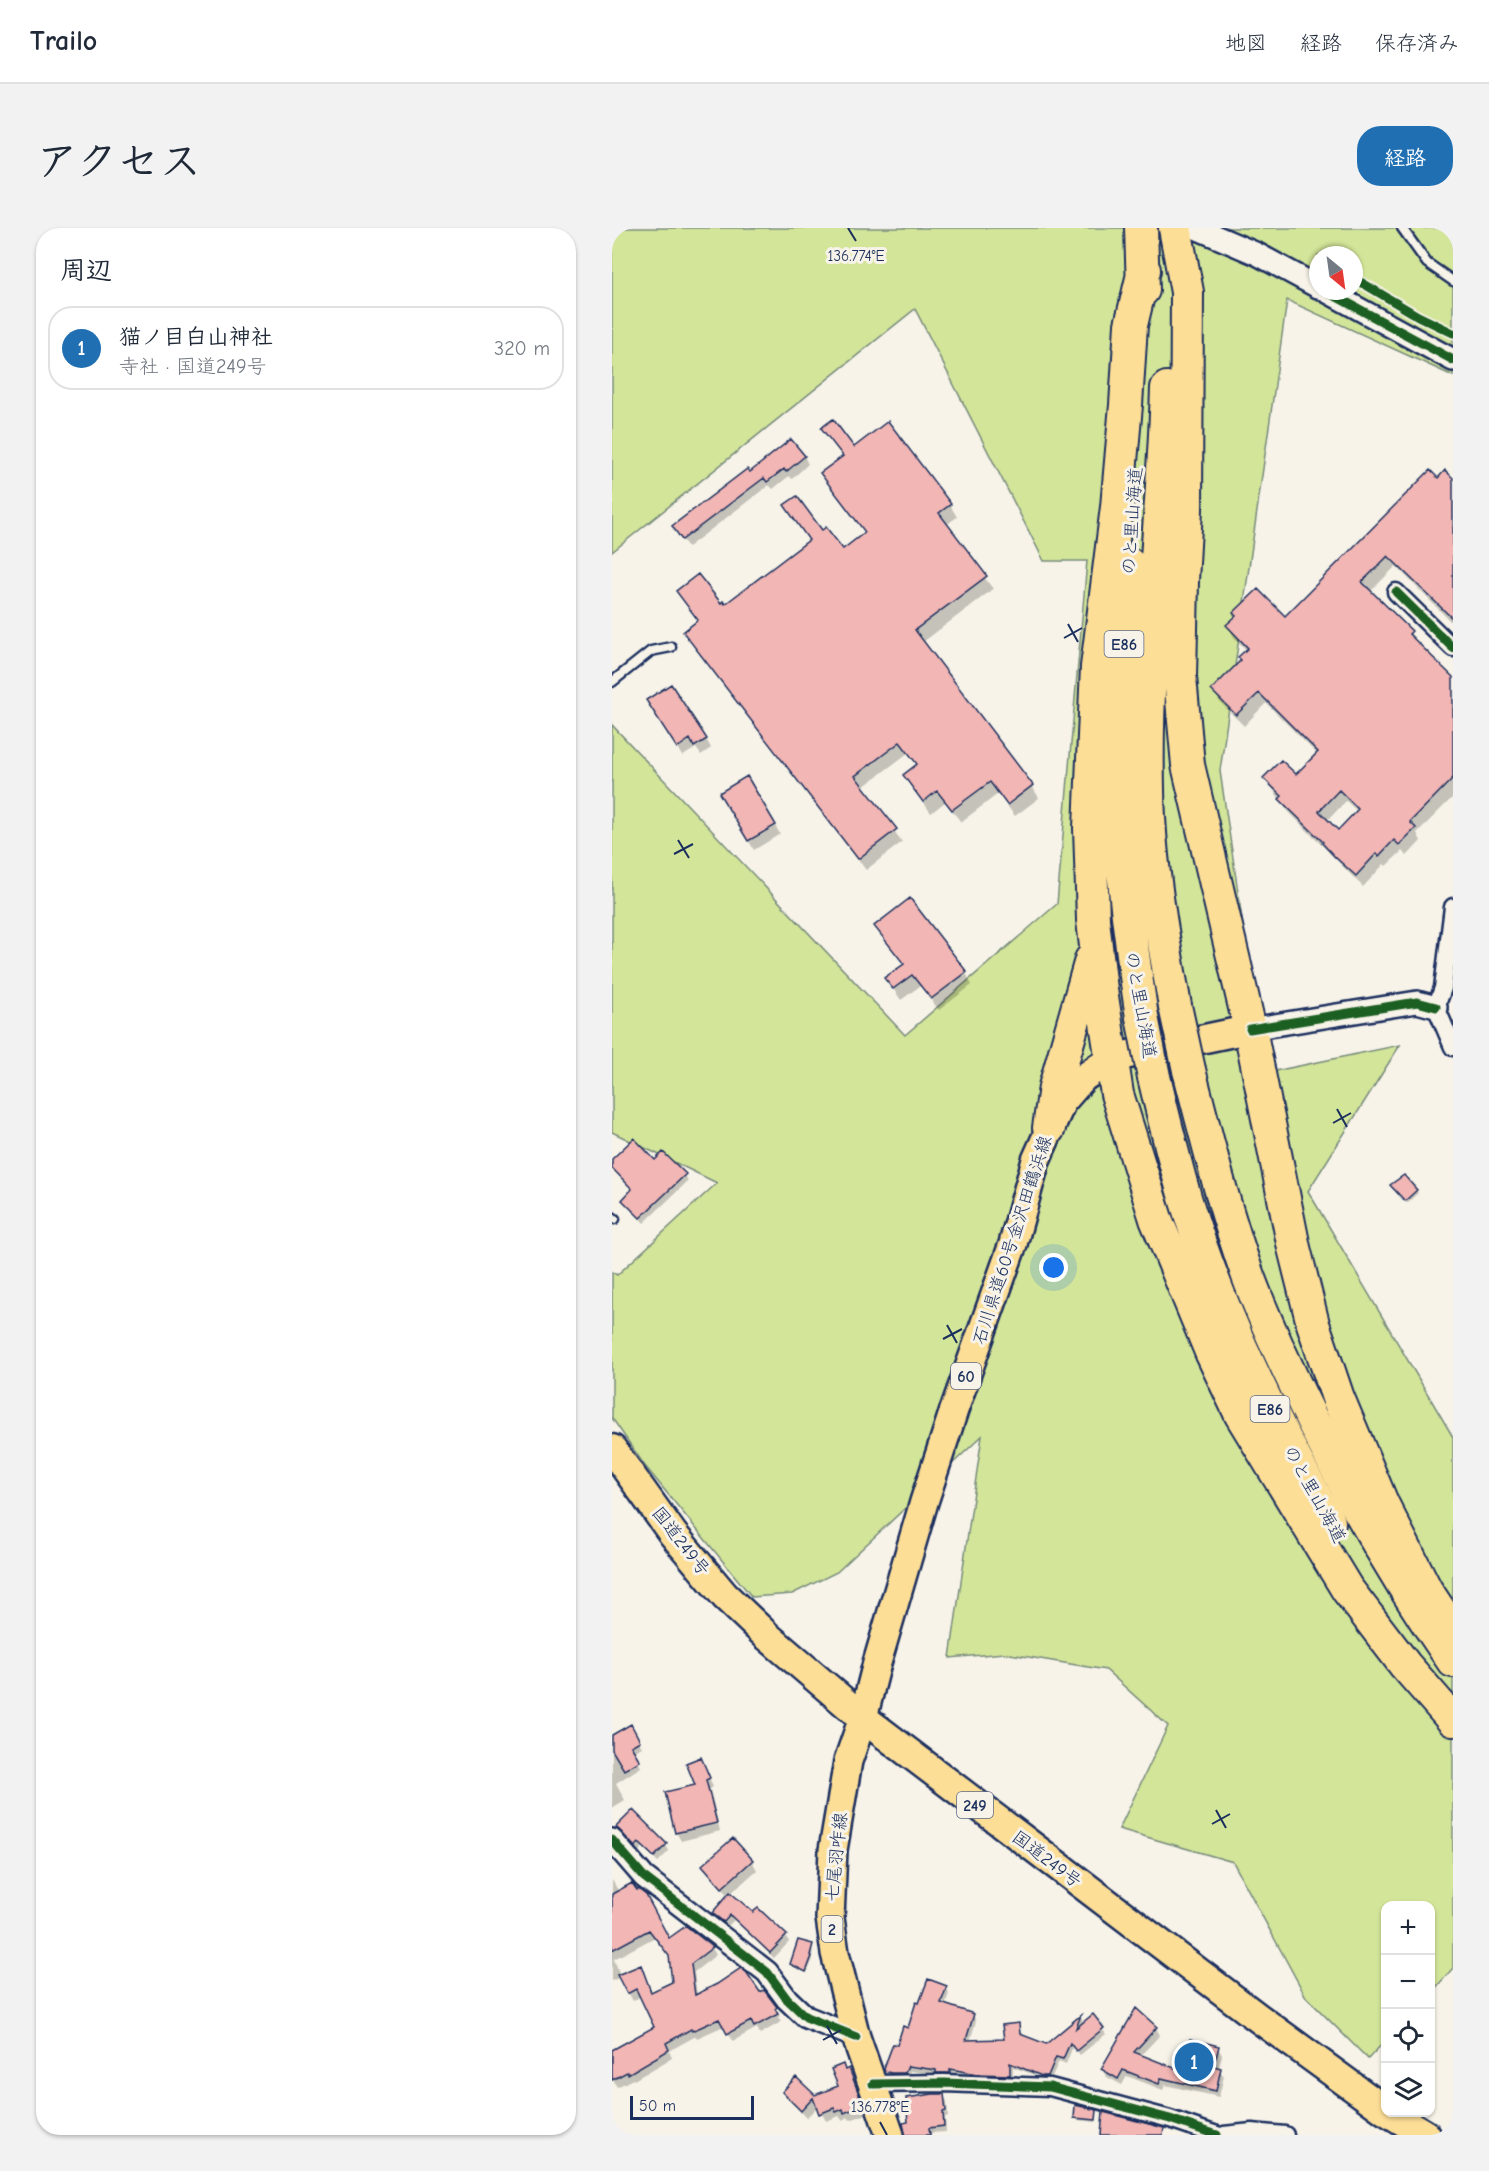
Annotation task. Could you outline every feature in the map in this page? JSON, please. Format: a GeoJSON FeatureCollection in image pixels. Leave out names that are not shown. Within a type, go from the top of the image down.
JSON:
{"type":"FeatureCollection","features":[{"type":"Feature","properties":{"kind":"highway","name":"のと里山海道"},"geometry":{"type":"LineString","coordinates":[[1142,228],[1144,270],[1139,417],[1120,710],[1119,795],[1132,950],[1154,1077],[1187,1202],[1217,1289],[1250,1368],[1312,1490],[1366,1584],[1453,1711]]}},
{"type":"Feature","properties":{"kind":"highway","name":"のと里山海道"},"geometry":{"type":"LineString","coordinates":[[1170,228],[1178,292],[1150,645],[1148,791],[1153,864],[1175,1005],[1189,1070],[1221,1189],[1248,1276],[1280,1354],[1339,1475],[1367,1525],[1399,1580],[1453,1661]]}},
{"type":"Feature","properties":{"kind":"highway"},"geometry":{"type":"LineString","coordinates":[[1175,228],[1186,509],[1182,581],[1181,688],[1188,765],[1250,1029],[1294,1248],[1312,1324],[1338,1398],[1382,1503],[1426,1590],[1453,1631]]}},
{"type":"Feature","properties":{"kind":"highway"},"geometry":{"type":"LineString","coordinates":[[1144,270],[1131,325],[1117,507],[1097,667],[1090,828],[1095,933],[1117,1094],[1156,1219],[1212,1354],[1241,1415],[1347,1589],[1406,1665],[1453,1720]]}},
{"type":"Feature","properties":{"kind":"highway"},"geometry":{"type":"LineString","coordinates":[[1049,1128],[1055,1087],[1090,966],[1095,933]]}},
{"type":"Feature","properties":{"kind":"highway","name":"国道249号"},"geometry":{"type":"LineString","coordinates":[[612,1449],[673,1534],[725,1596],[767,1636],[863,1718],[1257,2017],[1381,2108]]}},
{"type":"Feature","properties":{"kind":"highway","name":"国道249号"},"geometry":{"type":"LineString","coordinates":[[1395,2117],[1426,2135]]}},
{"type":"Feature","properties":{"kind":"main road","name":"60"},"geometry":{"type":"LineString","coordinates":[[1112,1058],[1250,1029]]}},
{"type":"Feature","properties":{"kind":"main road","name":"石川県道60号金沢田鶴浜線"},"geometry":{"type":"LineString","coordinates":[[863,1718],[924,1502],[954,1410],[1014,1244],[1036,1160],[1062,1102],[1083,1078],[1112,1058]]}},
{"type":"Feature","properties":{"kind":"main road","name":"七尾羽咋線"},"geometry":{"type":"LineString","coordinates":[[863,1718],[848,1761],[833,1850],[830,1918],[835,1953],[856,2037],[890,2135]]}},
{"type":"Feature","properties":{"kind":"street"},"geometry":{"type":"LineString","coordinates":[[1196,228],[1257,254],[1309,282]]}},
{"type":"Feature","properties":{"kind":"street"},"geometry":{"type":"LineString","coordinates":[[1343,300],[1453,360]]}},
{"type":"Feature","properties":{"kind":"street"},"geometry":{"type":"LineString","coordinates":[[1396,592],[1453,648]]}},
{"type":"Feature","properties":{"kind":"street"},"geometry":{"type":"LineString","coordinates":[[1453,907],[1443,988],[1436,1007],[1453,1047]]}},
{"type":"Feature","properties":{"kind":"street"},"geometry":{"type":"LineString","coordinates":[[1250,1029],[1417,1002],[1436,1007]]}},
{"type":"Feature","properties":{"kind":"street"},"geometry":{"type":"LineString","coordinates":[[612,1840],[644,1877],[767,1972],[787,1999],[806,2018],[856,2037]]}},
{"type":"Feature","properties":{"kind":"street"},"geometry":{"type":"LineString","coordinates":[[873,2084],[944,2083],[1050,2087],[1170,2119],[1217,2135]]}},
{"type":"Feature","properties":{"kind":"street"},"geometry":{"type":"LineString","coordinates":[[1224,2135],[1252,2132],[1285,2135]]}},
{"type":"Feature","properties":{"kind":"lane"},"geometry":{"type":"LineString","coordinates":[[1402,228],[1427,263],[1453,281]]}},
{"type":"Feature","properties":{"kind":"lane"},"geometry":{"type":"LineString","coordinates":[[612,682],[651,651],[671,646]]}},
{"type":"Feature","properties":{"kind":"green space"},"geometry":{"type":"Polygon","coordinates":[[[612,228],[1453,228],[1453,376],[1287,300],[1220,771],[1265,1073],[1400,1045],[1308,1191],[1453,1437],[1453,1968],[1435,1988],[1435,1901],[1381,1901],[1381,2045],[1368,2059],[1306,1997],[1233,1862],[1119,1829],[1168,1726],[1106,1670],[1004,1653],[950,1658],[982,1436],[837,1572],[792,1594],[752,1597],[645,1466],[612,1418],[612,1272],[617,1275],[717,1183],[612,1132],[612,725],[905,1035],[1057,904],[1087,561],[1044,561],[915,309],[612,552],[612,228]]]}},
{"type":"Feature","properties":{"kind":"building"},"geometry":{"type":"Polygon","coordinates":[[[833,419],[854,447],[888,421],[951,504],[939,513],[987,576],[915,630],[1033,785],[1007,805],[990,782],[952,810],[937,791],[923,802],[903,775],[917,764],[900,742],[855,776],[897,829],[858,859],[683,632],[698,620],[676,591],[698,574],[721,603],[723,601],[725,604],[809,540],[784,505],[797,496],[822,530],[826,527],[843,549],[865,532],[820,473],[843,456],[821,428],[833,419]]]}},
{"type":"Feature","properties":{"kind":"building"},"geometry":{"type":"Polygon","coordinates":[[[791,439],[805,456],[786,472],[784,469],[767,482],[764,478],[682,540],[672,526],[747,469],[750,472],[791,439]]]}},
{"type":"Feature","properties":{"kind":"building"},"geometry":{"type":"Polygon","coordinates":[[[1430,470],[1438,478],[1445,470],[1453,478],[1453,619],[1388,556],[1362,582],[1412,631],[1409,634],[1453,677],[1453,778],[1410,822],[1416,828],[1399,845],[1394,840],[1379,856],[1377,853],[1356,876],[1279,799],[1282,796],[1263,778],[1281,760],[1296,774],[1318,752],[1259,693],[1236,715],[1211,690],[1241,660],[1238,657],[1248,648],[1226,625],[1236,616],[1233,613],[1258,589],[1285,616],[1430,470]],[[1339,790],[1319,811],[1338,830],[1358,809],[1339,790]]]}},
{"type":"Feature","properties":{"kind":"building"},"geometry":{"type":"Polygon","coordinates":[[[671,684],[707,739],[694,747],[690,739],[677,748],[646,700],[671,684]]]}},
{"type":"Feature","properties":{"kind":"building"},"geometry":{"type":"Polygon","coordinates":[[[747,776],[776,825],[748,841],[719,793],[747,776]]]}},
{"type":"Feature","properties":{"kind":"building"},"geometry":{"type":"Polygon","coordinates":[[[910,898],[967,972],[931,999],[912,975],[893,989],[884,978],[904,964],[874,926],[910,898]]]}},
{"type":"Feature","properties":{"kind":"building"},"geometry":{"type":"Polygon","coordinates":[[[634,1138],[655,1160],[663,1152],[686,1174],[640,1218],[622,1200],[632,1189],[612,1168],[612,1159],[634,1138]]]}},
{"type":"Feature","properties":{"kind":"building"},"geometry":{"type":"Polygon","coordinates":[[[1404,1175],[1417,1190],[1405,1201],[1390,1185],[1404,1175]]]}},
{"type":"Feature","properties":{"kind":"building"},"geometry":{"type":"Polygon","coordinates":[[[631,1724],[640,1741],[631,1746],[640,1761],[624,1770],[612,1750],[612,1735],[631,1724]]]}},
{"type":"Feature","properties":{"kind":"building"},"geometry":{"type":"Polygon","coordinates":[[[701,1757],[710,1778],[706,1780],[717,1823],[675,1833],[665,1792],[695,1785],[686,1763],[701,1757]]]}},
{"type":"Feature","properties":{"kind":"building"},"geometry":{"type":"Polygon","coordinates":[[[633,1810],[667,1844],[654,1857],[639,1843],[635,1847],[616,1827],[633,1810]]]}},
{"type":"Feature","properties":{"kind":"building"},"geometry":{"type":"Polygon","coordinates":[[[733,1838],[753,1860],[722,1888],[702,1865],[733,1838]]]}},
{"type":"Feature","properties":{"kind":"building"},"geometry":{"type":"Polygon","coordinates":[[[632,1883],[637,1890],[646,1895],[669,1938],[686,1926],[713,1947],[691,1964],[695,1995],[741,1968],[760,1992],[764,1990],[777,2007],[775,2009],[778,2014],[754,2027],[751,2021],[727,2034],[719,2019],[692,2031],[691,2029],[666,2043],[669,2050],[628,2074],[627,2072],[612,2080],[612,2050],[654,2027],[636,1989],[627,1994],[617,1975],[641,1965],[651,1992],[672,1982],[669,1956],[649,1930],[612,1950],[612,1894],[632,1883]]]}},
{"type":"Feature","properties":{"kind":"building"},"geometry":{"type":"Polygon","coordinates":[[[730,1892],[753,1912],[758,1908],[787,1935],[770,1953],[730,1915],[724,1922],[712,1913],[730,1892]]]}},
{"type":"Feature","properties":{"kind":"building"},"geometry":{"type":"Polygon","coordinates":[[[798,1940],[813,1944],[810,1955],[812,1956],[806,1972],[790,1964],[798,1940]]]}},
{"type":"Feature","properties":{"kind":"building"},"geometry":{"type":"Polygon","coordinates":[[[928,1979],[947,1986],[941,2003],[974,2014],[966,2040],[1004,2039],[1002,2025],[1019,2023],[1020,2034],[1046,2044],[1081,2015],[1076,2028],[1093,2014],[1104,2028],[1076,2051],[1070,2043],[1063,2059],[1056,2057],[1048,2076],[1042,2076],[1010,2063],[1010,2075],[977,2074],[950,2069],[950,2073],[936,2073],[936,2070],[908,2066],[905,2073],[884,2071],[893,2044],[897,2045],[903,2026],[908,2028],[916,2002],[919,2003],[928,1979]]]}},
{"type":"Feature","properties":{"kind":"building"},"geometry":{"type":"Polygon","coordinates":[[[1136,2008],[1157,2027],[1134,2052],[1182,2071],[1190,2039],[1219,2046],[1214,2066],[1221,2068],[1216,2091],[1161,2078],[1159,2084],[1123,2070],[1118,2079],[1101,2069],[1136,2008]]]}},
{"type":"Feature","properties":{"kind":"building"},"geometry":{"type":"Polygon","coordinates":[[[843,2064],[845,2070],[849,2068],[863,2105],[844,2113],[843,2109],[836,2112],[834,2108],[819,2114],[813,2098],[801,2111],[782,2092],[796,2077],[815,2095],[838,2086],[831,2069],[843,2064]]]}},
{"type":"Feature","properties":{"kind":"building"},"geometry":{"type":"Polygon","coordinates":[[[944,2094],[946,2111],[943,2112],[944,2126],[929,2128],[930,2135],[905,2135],[903,2123],[908,2122],[906,2098],[944,2094]]]}},
{"type":"Feature","properties":{"kind":"building"},"geometry":{"type":"Polygon","coordinates":[[[1075,2105],[1097,2110],[1096,2120],[1074,2118],[1075,2105]]]}},
{"type":"Feature","properties":{"kind":"building"},"geometry":{"type":"Polygon","coordinates":[[[1103,2112],[1164,2128],[1163,2135],[1101,2135],[1103,2112]]]}},
{"type":"Feature","properties":{"kind":"cycle path"},"geometry":{"type":"LineString","coordinates":[[1363,283],[1418,316],[1453,333]]}},
{"type":"Feature","properties":{"kind":"cycle path"},"geometry":{"type":"LineString","coordinates":[[1343,300],[1453,360]]}},
{"type":"Feature","properties":{"kind":"cycle path"},"geometry":{"type":"LineString","coordinates":[[1396,592],[1453,648]]}},
{"type":"Feature","properties":{"kind":"cycle path"},"geometry":{"type":"LineString","coordinates":[[1250,1029],[1417,1002],[1436,1007]]}},
{"type":"Feature","properties":{"kind":"cycle path"},"geometry":{"type":"LineString","coordinates":[[612,1840],[644,1877],[767,1972],[787,1999],[806,2017],[856,2037]]}},
{"type":"Feature","properties":{"kind":"cycle path"},"geometry":{"type":"LineString","coordinates":[[873,2084],[944,2083],[1050,2087],[1170,2119],[1217,2135]]}},
{"type":"Feature","properties":{"kind":"place","name":"猫ノ目白山神社"},"geometry":{"type":"Point","coordinates":[1194,2062]}}]}
